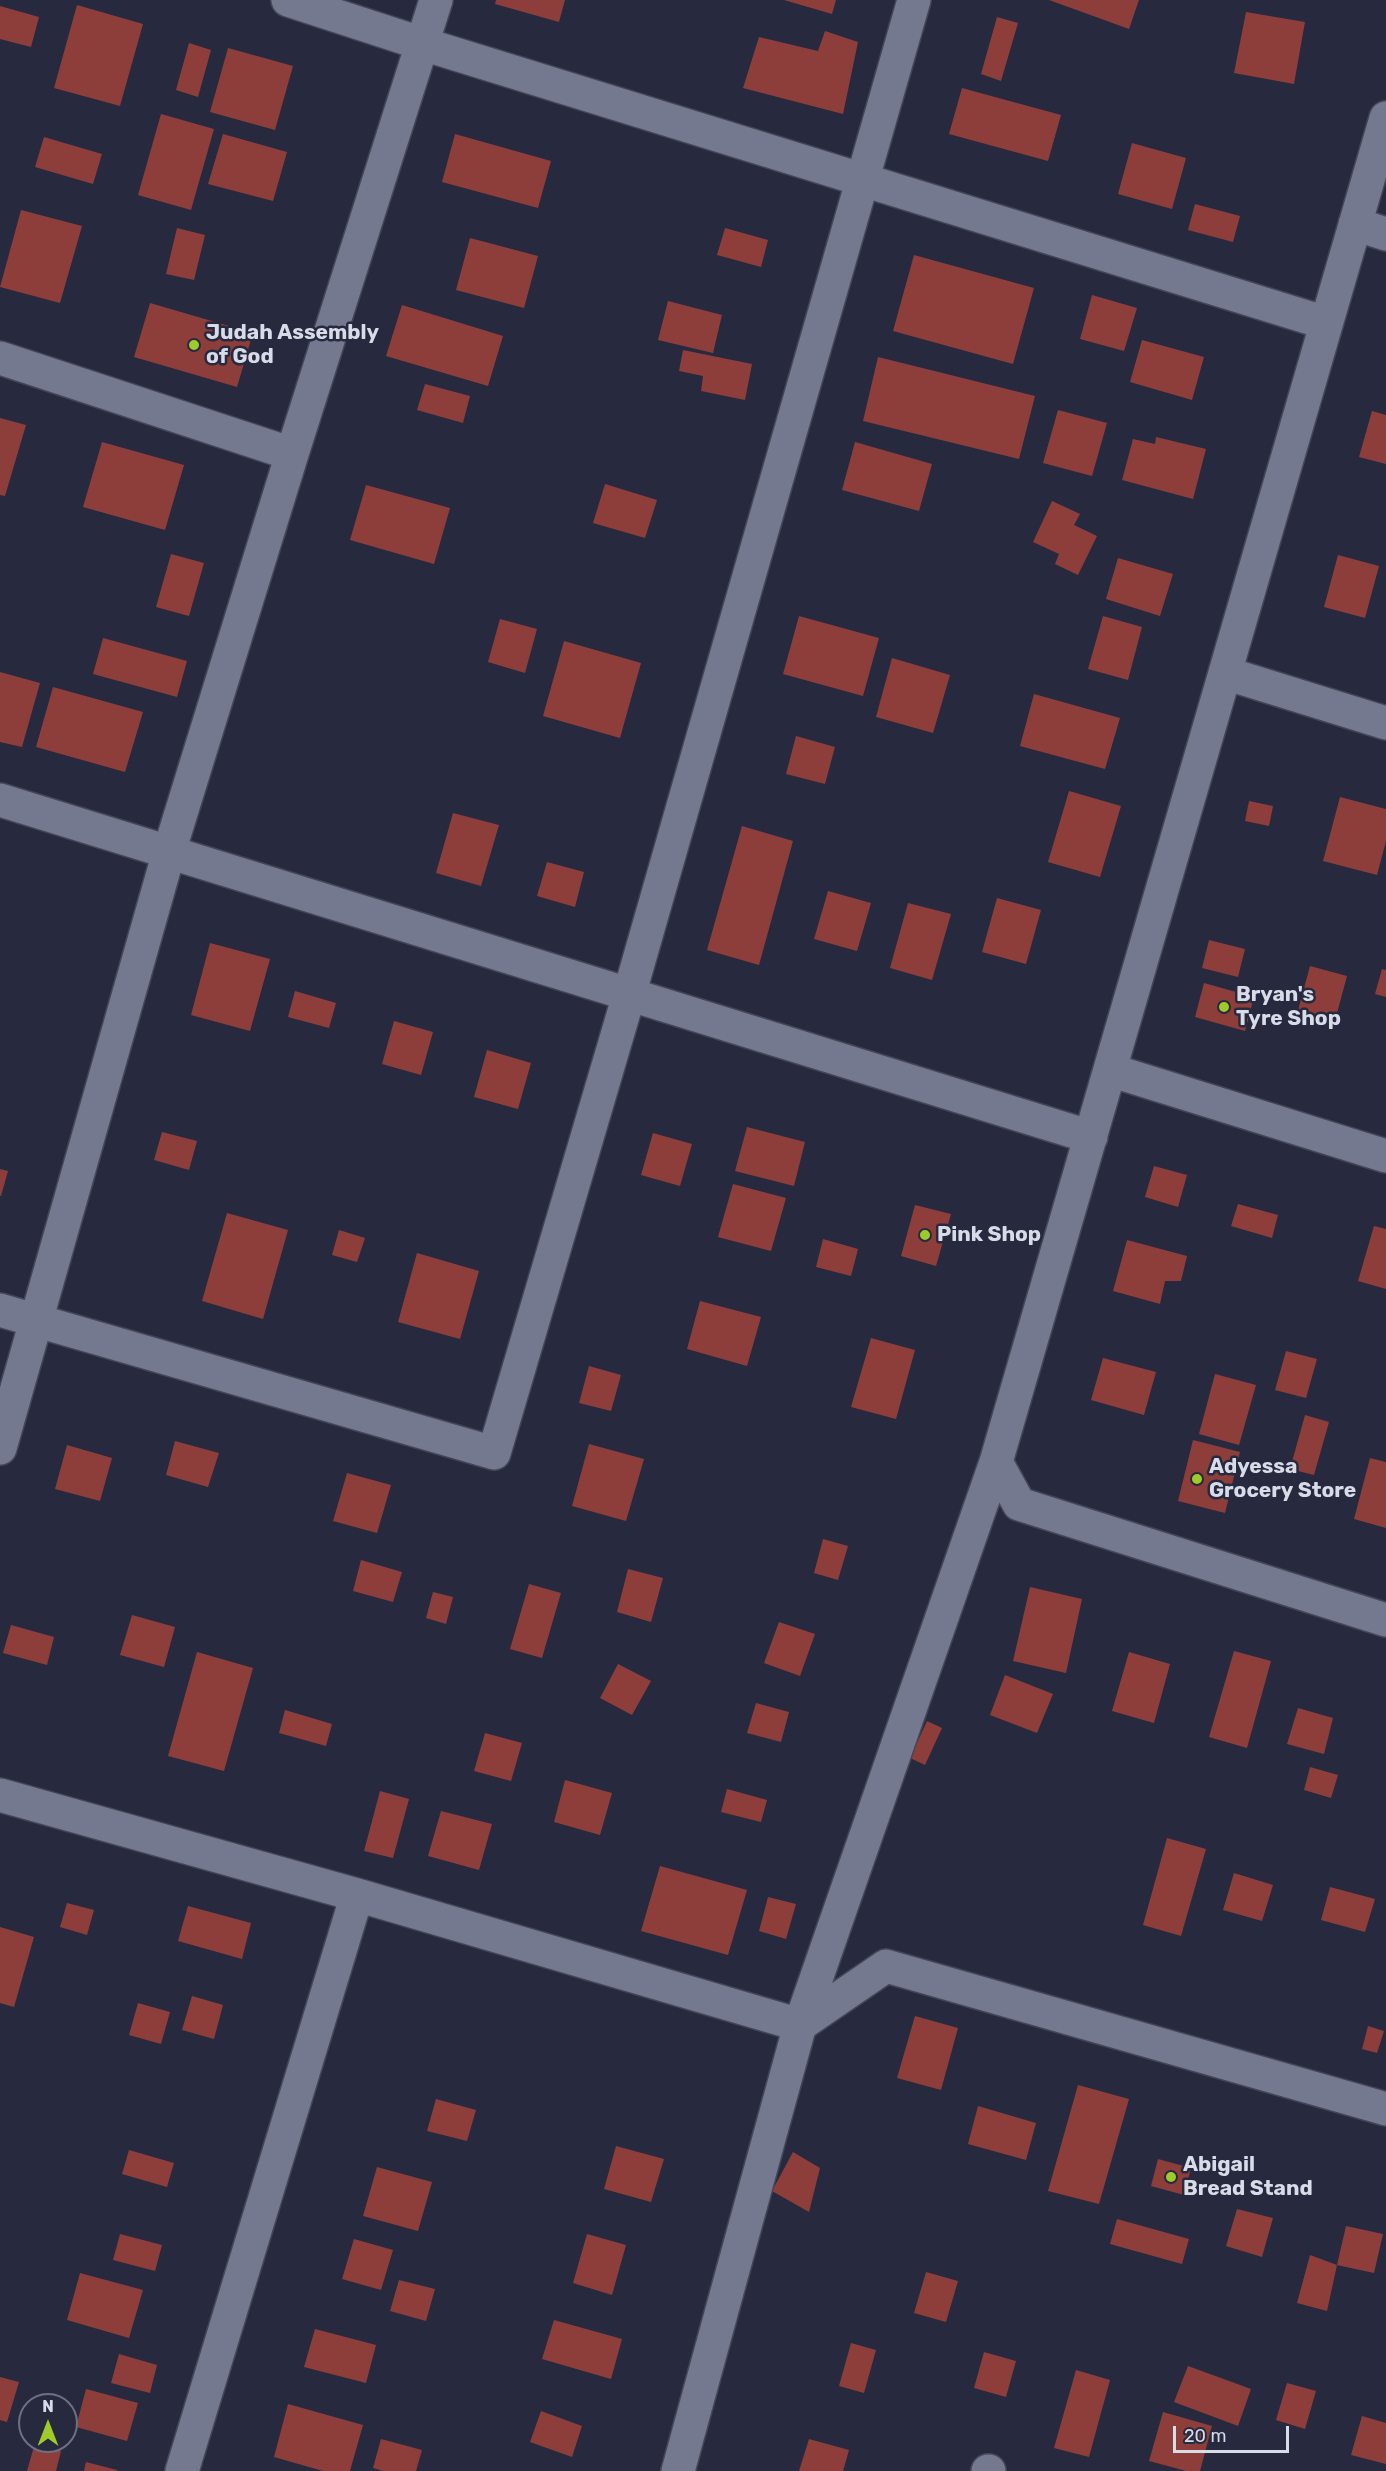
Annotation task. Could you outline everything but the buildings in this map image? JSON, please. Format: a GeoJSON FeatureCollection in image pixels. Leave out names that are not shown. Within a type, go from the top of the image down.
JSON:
{"type":"FeatureCollection","features":[{"type":"Feature","properties":{"kind":"street"},"geometry":{"type":"LineString","coordinates":[[288,0],[423,44],[1326,323]]}},
{"type":"Feature","properties":{"kind":"street"},"geometry":{"type":"LineString","coordinates":[[0,1448],[169,852],[436,0]]}},
{"type":"Feature","properties":{"kind":"street"},"geometry":{"type":"LineString","coordinates":[[0,1310],[494,1453],[629,995],[914,0]]}},
{"type":"Feature","properties":{"kind":"street"},"geometry":{"type":"LineString","coordinates":[[678,2471],[800,2025],[996,1462],[1386,118]]}},
{"type":"Feature","properties":{"kind":"street"},"geometry":{"type":"LineString","coordinates":[[1355,224],[1386,234]]}},
{"type":"Feature","properties":{"kind":"street"},"geometry":{"type":"LineString","coordinates":[[0,358],[292,454]]}},
{"type":"Feature","properties":{"kind":"street"},"geometry":{"type":"LineString","coordinates":[[1225,673],[1386,723]]}},
{"type":"Feature","properties":{"kind":"street"},"geometry":{"type":"LineString","coordinates":[[0,800],[1090,1137]]}},
{"type":"Feature","properties":{"kind":"street"},"geometry":{"type":"LineString","coordinates":[[1110,1070],[1386,1156]]}},
{"type":"Feature","properties":{"kind":"street"},"geometry":{"type":"LineString","coordinates":[[996,1462],[1019,1504],[1386,1620]]}},
{"type":"Feature","properties":{"kind":"street"},"geometry":{"type":"LineString","coordinates":[[0,1795],[357,1895],[800,2025]]}},
{"type":"Feature","properties":{"kind":"street"},"geometry":{"type":"LineString","coordinates":[[182,2471],[357,1895]]}},
{"type":"Feature","properties":{"kind":"street"},"geometry":{"type":"LineString","coordinates":[[800,2025],[886,1966],[1386,2109]]}},
{"type":"Feature","properties":{"kind":"place","name":"Judah Assembly of God"},"geometry":{"type":"Point","coordinates":[194,345]}},
{"type":"Feature","properties":{"kind":"place","name":"Bryan's Tyre Shop"},"geometry":{"type":"Point","coordinates":[1224,1007]}},
{"type":"Feature","properties":{"kind":"place","name":"Pink Shop"},"geometry":{"type":"Point","coordinates":[925,1235]}},
{"type":"Feature","properties":{"kind":"place","name":"Adyessa Grocery Store"},"geometry":{"type":"Point","coordinates":[1197,1479]}},
{"type":"Feature","properties":{"kind":"place","name":"Abigail Bread Stand"},"geometry":{"type":"Point","coordinates":[1171,2177]}}]}
